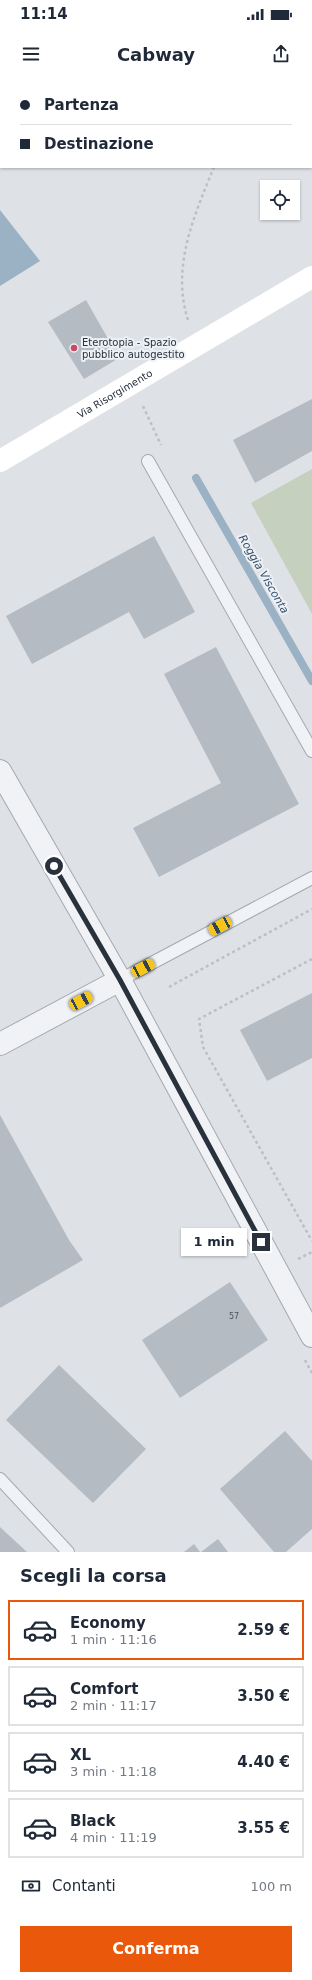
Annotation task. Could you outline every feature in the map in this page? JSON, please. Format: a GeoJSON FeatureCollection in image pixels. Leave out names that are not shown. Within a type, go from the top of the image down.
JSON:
{"type":"FeatureCollection","features":[{"type":"Feature","properties":{"kind":"street","name":"Via Risorgimento"},"geometry":{"type":"LineString","coordinates":[[0,461],[312,277]]}},
{"type":"Feature","properties":{"kind":"street"},"geometry":{"type":"LineString","coordinates":[[0,771],[120,980],[312,1336]]}},
{"type":"Feature","properties":{"kind":"street"},"geometry":{"type":"LineString","coordinates":[[0,1044],[120,980]]}},
{"type":"Feature","properties":{"kind":"lane"},"geometry":{"type":"LineString","coordinates":[[148,460],[312,751]]}},
{"type":"Feature","properties":{"kind":"lane"},"geometry":{"type":"LineString","coordinates":[[120,980],[312,878]]}},
{"type":"Feature","properties":{"kind":"lane"},"geometry":{"type":"LineString","coordinates":[[0,1479],[68,1552]]}},
{"type":"Feature","properties":{"kind":"path"},"geometry":{"type":"LineString","coordinates":[[195,345],[183,307],[181,286],[183,262],[188,234],[214,168]]}},
{"type":"Feature","properties":{"kind":"path"},"geometry":{"type":"LineString","coordinates":[[169,987],[312,909]]}},
{"type":"Feature","properties":{"kind":"path"},"geometry":{"type":"LineString","coordinates":[[312,959],[199,1019],[203,1047],[312,1241]]}},
{"type":"Feature","properties":{"kind":"green space"},"geometry":{"type":"Polygon","coordinates":[[[312,469],[312,614],[251,503],[312,469]]]}},
{"type":"Feature","properties":{"kind":"water"},"geometry":{"type":"Polygon","coordinates":[[[0,210],[40,261],[0,286],[0,210]]]}},
{"type":"Feature","properties":{"kind":"building"},"geometry":{"type":"Polygon","coordinates":[[[86,300],[119,358],[84,379],[48,322],[86,300]]]}},
{"type":"Feature","properties":{"kind":"building"},"geometry":{"type":"Polygon","coordinates":[[[312,399],[312,451],[255,483],[233,440],[312,399]]]}},
{"type":"Feature","properties":{"kind":"building"},"geometry":{"type":"Polygon","coordinates":[[[154,536],[195,612],[144,639],[129,612],[32,664],[6,616],[154,536]]]}},
{"type":"Feature","properties":{"kind":"building"},"geometry":{"type":"Polygon","coordinates":[[[216,647],[299,804],[159,877],[133,828],[221,783],[164,674],[216,647]]]}},
{"type":"Feature","properties":{"kind":"building"},"geometry":{"type":"Polygon","coordinates":[[[312,993],[312,1058],[267,1081],[240,1030],[312,993]]]}},
{"type":"Feature","properties":{"kind":"building"},"geometry":{"type":"Polygon","coordinates":[[[0,1115],[69,1240],[83,1260],[0,1308],[0,1115]]]}},
{"type":"Feature","properties":{"kind":"building"},"geometry":{"type":"Polygon","coordinates":[[[230,1282],[268,1340],[180,1398],[142,1340],[230,1282]]]}},
{"type":"Feature","properties":{"kind":"building"},"geometry":{"type":"Polygon","coordinates":[[[59,1365],[146,1449],[93,1503],[6,1420],[59,1365]]]}},
{"type":"Feature","properties":{"kind":"building"},"geometry":{"type":"Polygon","coordinates":[[[285,1431],[312,1461],[312,1529],[286,1552],[274,1552],[220,1489],[285,1431]]]}},
{"type":"Feature","properties":{"kind":"building"},"geometry":{"type":"Polygon","coordinates":[[[0,1527],[27,1552],[0,1552],[0,1527]]]}},
{"type":"Feature","properties":{"kind":"building"},"geometry":{"type":"Polygon","coordinates":[[[218,1539],[228,1552],[201,1552],[218,1539]]]}},
{"type":"Feature","properties":{"kind":"building"},"geometry":{"type":"Polygon","coordinates":[[[194,1544],[200,1552],[184,1552],[194,1544]]]}},
{"type":"Feature","properties":{"kind":"waterway","name":"Roggia Visconta"},"geometry":{"type":"LineString","coordinates":[[196,478],[312,681]]}},
{"type":"Feature","properties":{"kind":"place","name":"Eterotopia - Spazio pubblico autogestito"},"geometry":{"type":"Point","coordinates":[74,348]}},
{"type":"Feature","properties":{"kind":"route"},"geometry":{"type":"LineString","coordinates":[[54,866],[120,980],[261,1242]]}}]}
